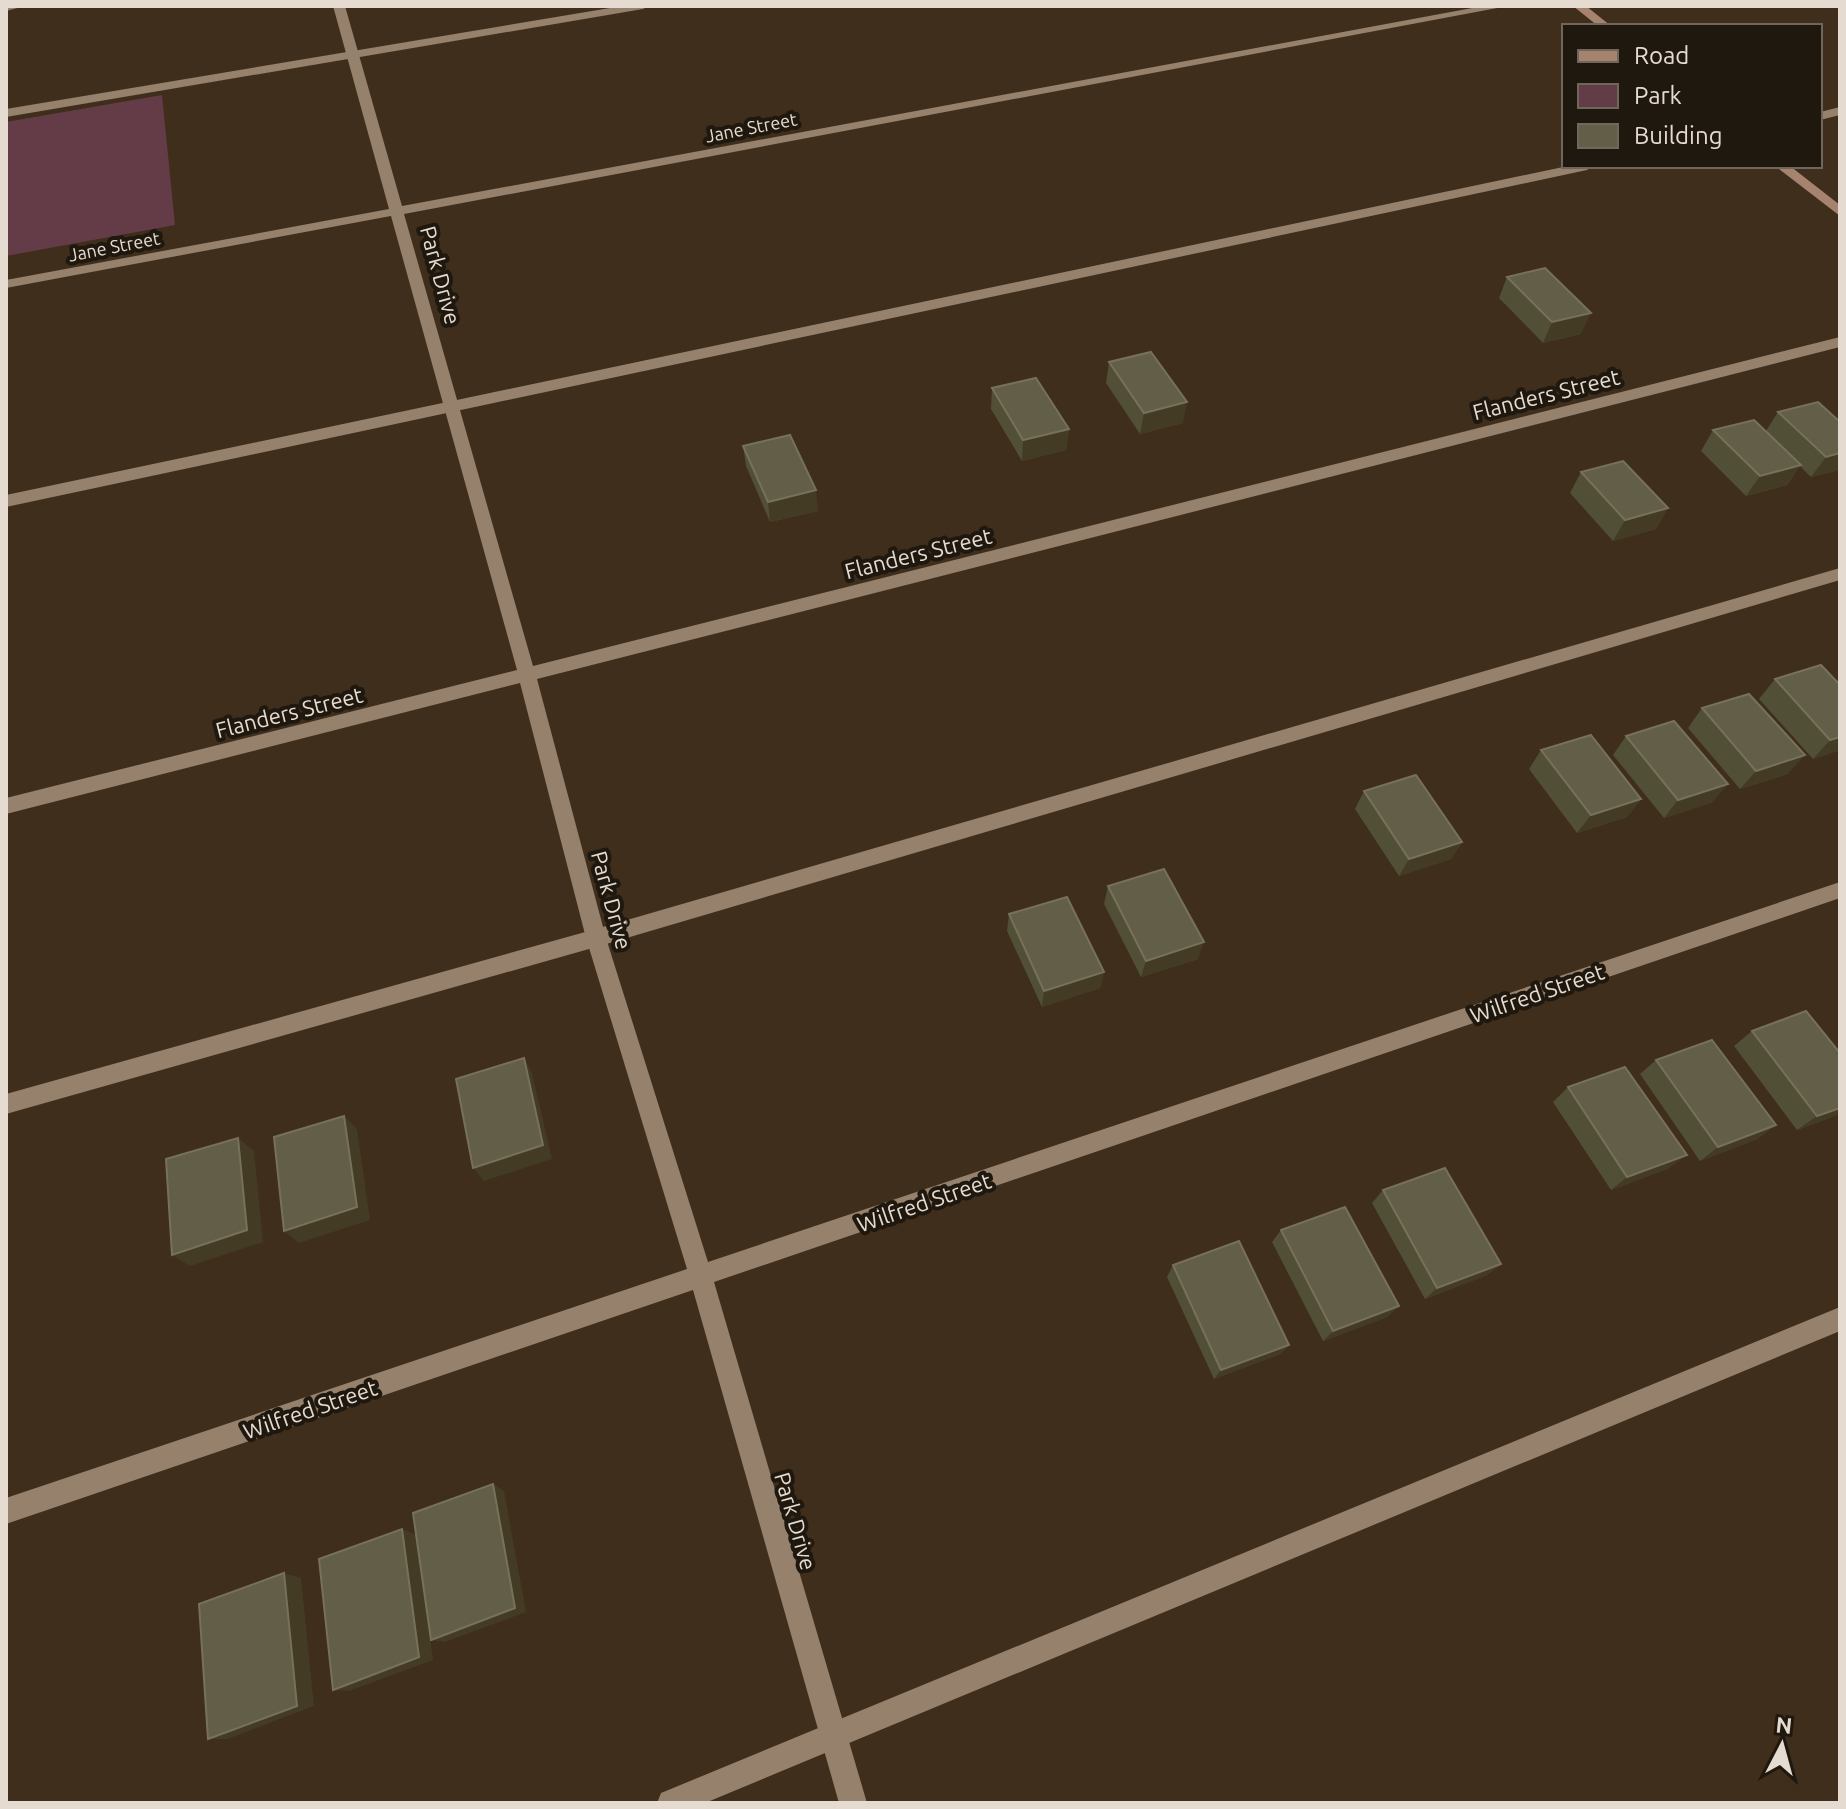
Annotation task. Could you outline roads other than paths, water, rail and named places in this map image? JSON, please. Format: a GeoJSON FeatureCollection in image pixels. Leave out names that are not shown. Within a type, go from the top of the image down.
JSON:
{"type":"FeatureCollection","features":[{"type":"Feature","properties":{"kind":"street"},"geometry":{"type":"LineString","coordinates":[[6,8],[19,6]]}},
{"type":"Feature","properties":{"kind":"street","name":"Park Drive"},"geometry":{"type":"LineString","coordinates":[[339,6],[527,675],[596,938],[701,1278],[853,1803]]}},
{"type":"Feature","properties":{"kind":"street"},"geometry":{"type":"LineString","coordinates":[[6,113],[643,6]]}},
{"type":"Feature","properties":{"kind":"street","name":"Jane Street"},"geometry":{"type":"LineString","coordinates":[[6,284],[1502,6]]}},
{"type":"Feature","properties":{"kind":"street"},"geometry":{"type":"LineString","coordinates":[[1579,6],[1602,24]]}},
{"type":"Feature","properties":{"kind":"street"},"geometry":{"type":"LineString","coordinates":[[6,501],[1578,168]]}},
{"type":"Feature","properties":{"kind":"street"},"geometry":{"type":"LineString","coordinates":[[1785,168],[1840,212]]}},
{"type":"Feature","properties":{"kind":"street","name":"Flanders Street"},"geometry":{"type":"LineString","coordinates":[[6,806],[1840,342]]}},
{"type":"Feature","properties":{"kind":"street"},"geometry":{"type":"LineString","coordinates":[[6,1104],[596,938],[1840,574]]}},
{"type":"Feature","properties":{"kind":"street","name":"Wilfred Street"},"geometry":{"type":"LineString","coordinates":[[6,1511],[1840,890]]}},
{"type":"Feature","properties":{"kind":"street"},"geometry":{"type":"LineString","coordinates":[[671,1803],[1840,1319]]}}]}
